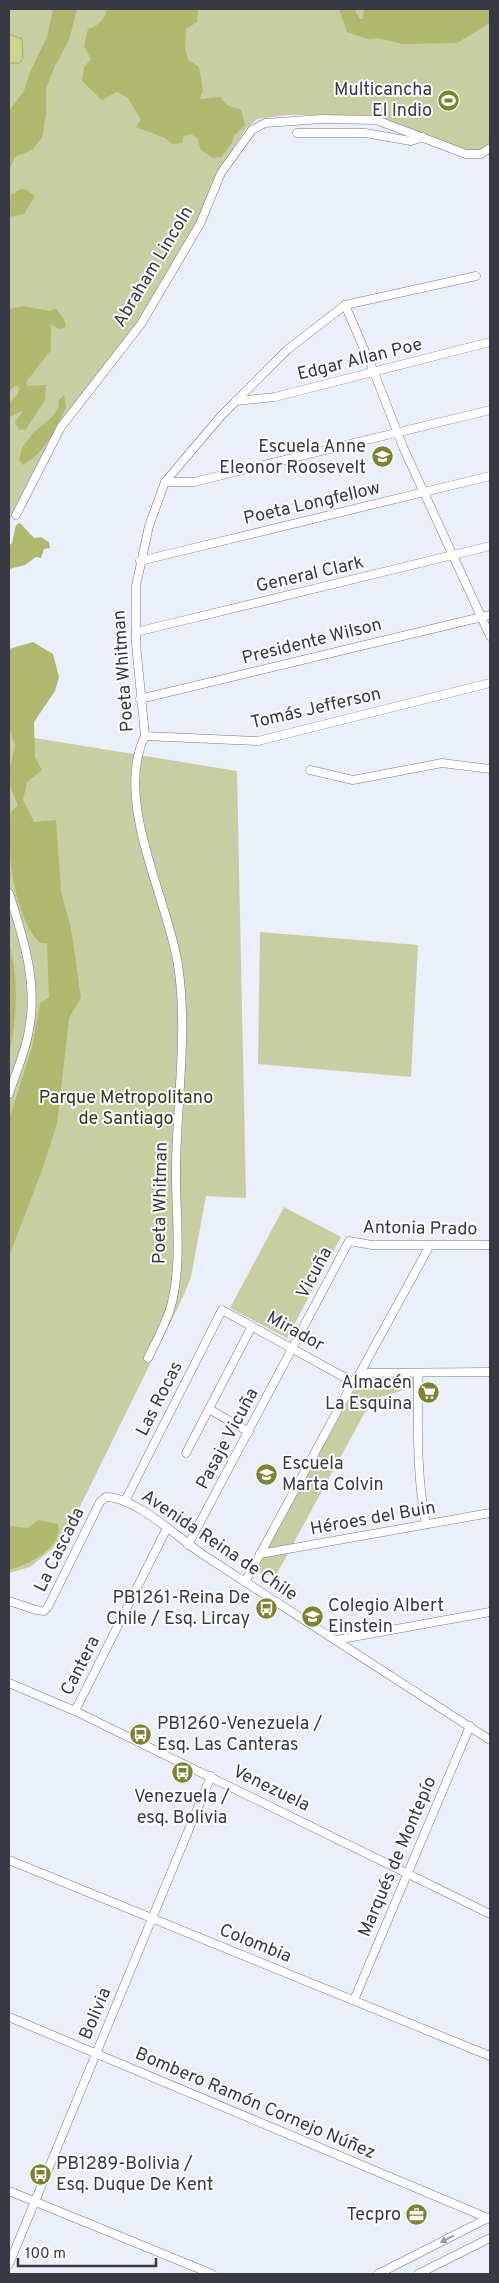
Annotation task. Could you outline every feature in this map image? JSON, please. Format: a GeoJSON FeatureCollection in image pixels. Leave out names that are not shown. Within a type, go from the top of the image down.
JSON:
{"type":"FeatureCollection","features":[{"type":"Feature","properties":{"kind":"street","name":"Abraham Lincoln"},"geometry":{"type":"LineString","coordinates":[[16,515],[61,428],[141,324],[192,239],[221,173],[252,130],[265,122],[322,119],[383,121],[472,155],[481,154],[490,148]]}},
{"type":"Feature","properties":{"kind":"street","name":"Abraham Lincoln"},"geometry":{"type":"LineString","coordinates":[[297,133],[365,133],[412,141],[423,137]]}},
{"type":"Feature","properties":{"kind":"street","name":"Poeta Whitman"},"geometry":{"type":"LineString","coordinates":[[148,1358],[171,1305],[174,1282],[177,1249],[176,1139],[182,1034],[178,965],[139,818],[137,769],[140,746],[145,736],[140,699],[136,632],[136,586],[140,561],[164,482],[236,401],[287,350],[344,305],[476,276]]}},
{"type":"Feature","properties":{"kind":"street"},"geometry":{"type":"LineString","coordinates":[[344,305],[424,493],[490,636]]}},
{"type":"Feature","properties":{"kind":"street","name":"Edgar Allan Poe"},"geometry":{"type":"LineString","coordinates":[[236,401],[275,397],[490,342]]}},
{"type":"Feature","properties":{"kind":"street"},"geometry":{"type":"LineString","coordinates":[[164,482],[194,482],[398,434],[490,410]]}},
{"type":"Feature","properties":{"kind":"street","name":"Poeta Longfellow"},"geometry":{"type":"LineString","coordinates":[[140,561],[490,476]]}},
{"type":"Feature","properties":{"kind":"street","name":"General Clark"},"geometry":{"type":"LineString","coordinates":[[136,632],[490,546]]}},
{"type":"Feature","properties":{"kind":"street","name":"Presidente Wilson"},"geometry":{"type":"LineString","coordinates":[[140,699],[490,614]]}},
{"type":"Feature","properties":{"kind":"street","name":"Tomás Jefferson"},"geometry":{"type":"LineString","coordinates":[[145,736],[258,741],[490,683]]}},
{"type":"Feature","properties":{"kind":"street"},"geometry":{"type":"LineString","coordinates":[[310,770],[353,780],[442,763],[490,769]]}},
{"type":"Feature","properties":{"kind":"street"},"geometry":{"type":"LineString","coordinates":[[9,893],[29,964],[32,1004],[28,1038],[9,1094]]}},
{"type":"Feature","properties":{"kind":"street","name":"Antonia Prado"},"geometry":{"type":"LineString","coordinates":[[349,1241],[372,1245],[490,1245]]}},
{"type":"Feature","properties":{"kind":"street","name":"Vicuña"},"geometry":{"type":"LineString","coordinates":[[293,1347],[349,1241]]}},
{"type":"Feature","properties":{"kind":"street"},"geometry":{"type":"LineString","coordinates":[[245,1582],[353,1382],[360,1373],[430,1245]]}},
{"type":"Feature","properties":{"kind":"street","name":"Mirador"},"geometry":{"type":"LineString","coordinates":[[222,1310],[293,1347],[353,1382]]}},
{"type":"Feature","properties":{"kind":"street","name":"Las Rocas"},"geometry":{"type":"LineString","coordinates":[[125,1501],[222,1310]]}},
{"type":"Feature","properties":{"kind":"street"},"geometry":{"type":"LineString","coordinates":[[186,1453],[252,1326]]}},
{"type":"Feature","properties":{"kind":"street","name":"Pasaje Vicuña"},"geometry":{"type":"LineString","coordinates":[[188,1545],[293,1347]]}},
{"type":"Feature","properties":{"kind":"street"},"geometry":{"type":"LineString","coordinates":[[360,1373],[490,1372]]}},
{"type":"Feature","properties":{"kind":"street"},"geometry":{"type":"LineString","coordinates":[[418,1373],[418,1468],[426,1524]]}},
{"type":"Feature","properties":{"kind":"street"},"geometry":{"type":"LineString","coordinates":[[208,1409],[249,1432]]}},
{"type":"Feature","properties":{"kind":"street","name":"Avenida Reina de Chile"},"geometry":{"type":"LineString","coordinates":[[106,1497],[125,1501],[245,1582],[489,1737]]}},
{"type":"Feature","properties":{"kind":"street","name":"La Cascada"},"geometry":{"type":"LineString","coordinates":[[9,1601],[36,1610],[44,1610],[48,1607],[100,1502],[106,1497]]}},
{"type":"Feature","properties":{"kind":"street","name":"Héroes del Buin"},"geometry":{"type":"LineString","coordinates":[[260,1554],[490,1513]]}},
{"type":"Feature","properties":{"kind":"street","name":"Cantera"},"geometry":{"type":"LineString","coordinates":[[75,1711],[167,1528]]}},
{"type":"Feature","properties":{"kind":"street"},"geometry":{"type":"LineString","coordinates":[[336,1640],[490,1612]]}},
{"type":"Feature","properties":{"kind":"street","name":"Venezuela"},"geometry":{"type":"LineString","coordinates":[[9,1683],[75,1711],[211,1776],[490,1914]]}},
{"type":"Feature","properties":{"kind":"street","name":"Marqués de Montepío"},"geometry":{"type":"LineString","coordinates":[[354,2000],[470,1726]]}},
{"type":"Feature","properties":{"kind":"street","name":"Bolivia"},"geometry":{"type":"LineString","coordinates":[[9,2264],[211,1776]]}},
{"type":"Feature","properties":{"kind":"street","name":"Colombia"},"geometry":{"type":"LineString","coordinates":[[9,1860],[490,2056]]}},
{"type":"Feature","properties":{"kind":"street","name":"Bombero Ramón Cornejo Núñez"},"geometry":{"type":"LineString","coordinates":[[9,2017],[489,2218]]}},
{"type":"Feature","properties":{"kind":"street"},"geometry":{"type":"LineString","coordinates":[[9,2191],[212,2274]]}},
{"type":"Feature","properties":{"kind":"street"},"geometry":{"type":"LineString","coordinates":[[378,2274],[489,2218]]}},
{"type":"Feature","properties":{"kind":"street"},"geometry":{"type":"LineString","coordinates":[[418,2274],[490,2238]]}},
{"type":"Feature","properties":{"kind":"green space"},"geometry":{"type":"Polygon","coordinates":[[[9,9],[490,9],[490,142],[481,150],[469,152],[376,115],[287,115],[257,119],[245,130],[220,168],[196,226],[133,329],[58,426],[28,489],[9,521],[9,9]]]}},
{"type":"Feature","properties":{"kind":"green space","name":"Parque Metropolitano de Santiago"},"geometry":{"type":"Polygon","coordinates":[[[9,710],[29,737],[237,771],[246,1198],[206,1196],[191,1277],[183,1297],[70,1527],[52,1549],[30,1567],[9,1573],[9,710]]]}},
{"type":"Feature","properties":{"kind":"green space"},"geometry":{"type":"Polygon","coordinates":[[[260,932],[418,945],[411,1077],[258,1064],[260,932]]]}},
{"type":"Feature","properties":{"kind":"green space"},"geometry":{"type":"Polygon","coordinates":[[[284,1207],[341,1237],[287,1338],[230,1308],[284,1207]]]}},
{"type":"Feature","properties":{"kind":"green space"},"geometry":{"type":"Polygon","coordinates":[[[414,1378],[414,1387],[381,1397],[364,1414],[275,1577],[253,1571],[358,1384],[366,1379],[414,1378]]]}},
{"type":"Feature","properties":{"kind":"shaded area"},"geometry":{"type":"Polygon","coordinates":[[[53,9],[77,9],[69,40],[46,88],[46,114],[42,138],[32,150],[15,157],[9,171],[9,111],[24,91],[30,72],[47,37],[53,9]]]}},
{"type":"Feature","properties":{"kind":"shaded area"},"geometry":{"type":"Polygon","coordinates":[[[107,9],[198,9],[197,22],[186,29],[185,46],[188,60],[199,67],[203,91],[200,99],[220,97],[227,105],[241,110],[245,125],[233,137],[232,143],[221,157],[213,158],[201,150],[197,138],[191,134],[184,136],[182,143],[173,144],[165,138],[136,127],[141,119],[127,97],[117,92],[102,100],[82,81],[84,67],[91,59],[84,46],[88,29],[100,22],[107,9]]]}},
{"type":"Feature","properties":{"kind":"shaded area"},"geometry":{"type":"Polygon","coordinates":[[[339,9],[354,9],[360,19],[363,19],[364,9],[490,9],[490,23],[457,43],[403,44],[378,38],[368,39],[347,32],[339,9]]]}},
{"type":"Feature","properties":{"kind":"shaded area"},"geometry":{"type":"Polygon","coordinates":[[[9,34],[22,39],[23,58],[20,63],[9,63],[9,34]]]}},
{"type":"Feature","properties":{"kind":"shaded area"},"geometry":{"type":"Polygon","coordinates":[[[21,189],[27,190],[35,196],[24,214],[9,217],[11,195],[21,189]]]}},
{"type":"Feature","properties":{"kind":"shaded area"},"geometry":{"type":"Polygon","coordinates":[[[23,306],[50,311],[56,309],[64,319],[66,327],[59,329],[50,324],[51,350],[26,382],[28,386],[46,385],[45,400],[26,429],[19,430],[15,422],[23,411],[9,417],[9,403],[17,395],[20,388],[16,385],[9,391],[9,309],[23,306]]]}},
{"type":"Feature","properties":{"kind":"shaded area"},"geometry":{"type":"Polygon","coordinates":[[[64,395],[66,408],[53,432],[44,447],[23,465],[19,459],[22,448],[33,433],[52,417],[59,407],[58,401],[64,395]]]}},
{"type":"Feature","properties":{"kind":"shaded area"},"geometry":{"type":"Polygon","coordinates":[[[20,523],[34,538],[41,537],[49,542],[50,548],[44,549],[41,558],[36,557],[25,565],[9,569],[9,546],[12,543],[16,525],[20,523]]]}},
{"type":"Feature","properties":{"kind":"shaded area"},"geometry":{"type":"Polygon","coordinates":[[[33,642],[53,654],[59,677],[55,691],[34,722],[35,757],[42,770],[27,782],[23,800],[34,822],[56,820],[61,892],[71,928],[81,998],[69,1018],[57,1124],[41,1173],[9,1256],[9,1120],[32,1047],[40,1003],[49,998],[47,943],[40,943],[23,916],[13,881],[10,844],[11,812],[18,805],[11,789],[9,772],[15,746],[9,727],[9,649],[33,642]]]}},
{"type":"Feature","properties":{"kind":"shaded area"},"geometry":{"type":"Polygon","coordinates":[[[9,942],[16,985],[16,999],[9,1056],[9,942]]]}},
{"type":"Feature","properties":{"kind":"shaded area"},"geometry":{"type":"Polygon","coordinates":[[[38,1520],[58,1524],[55,1540],[50,1548],[34,1560],[9,1570],[9,1526],[28,1528],[38,1520]]]}},
{"type":"Feature","properties":{"kind":"place","name":"Multicancha El Indio"},"geometry":{"type":"Point","coordinates":[448,100]}},
{"type":"Feature","properties":{"kind":"place","name":"Escuela Anne Eleonor Roosevelt"},"geometry":{"type":"Point","coordinates":[382,457]}},
{"type":"Feature","properties":{"kind":"place","name":"Almacén La Esquina"},"geometry":{"type":"Point","coordinates":[428,1393]}},
{"type":"Feature","properties":{"kind":"place","name":"Escuela Marta Colvin"},"geometry":{"type":"Point","coordinates":[266,1474]}},
{"type":"Feature","properties":{"kind":"place","name":"PB1261-Reina De Chile / Esq. Lircay"},"geometry":{"type":"Point","coordinates":[266,1608]}},
{"type":"Feature","properties":{"kind":"place","name":"Colegio Albert Einstein"},"geometry":{"type":"Point","coordinates":[312,1616]}},
{"type":"Feature","properties":{"kind":"place","name":"PB1260-Venezuela / Esq. Las Canteras"},"geometry":{"type":"Point","coordinates":[141,1734]}},
{"type":"Feature","properties":{"kind":"place","name":"Venezuela / esq. Bolivia"},"geometry":{"type":"Point","coordinates":[182,1772]}},
{"type":"Feature","properties":{"kind":"place","name":"PB1289-Bolivia / Esq. Duque De Kent"},"geometry":{"type":"Point","coordinates":[40,2174]}},
{"type":"Feature","properties":{"kind":"place","name":"Tecpro"},"geometry":{"type":"Point","coordinates":[417,2215]}}]}
